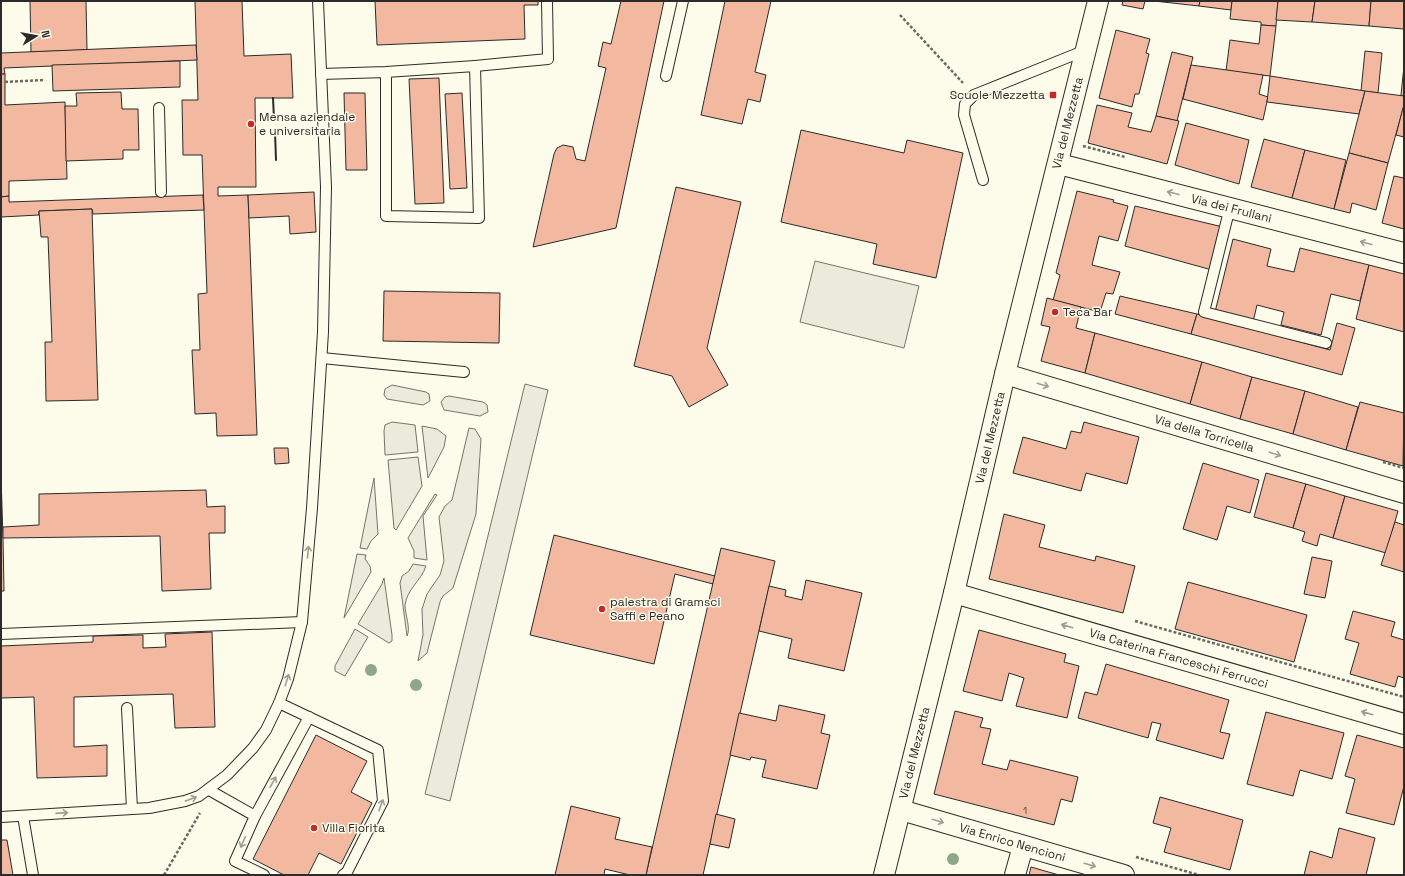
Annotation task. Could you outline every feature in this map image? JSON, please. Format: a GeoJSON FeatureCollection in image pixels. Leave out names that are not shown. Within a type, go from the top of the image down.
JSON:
{"type":"FeatureCollection","features":[{"type":"Feature","properties":{"kind":"street","name":"Via del Mezzetta"},"geometry":{"type":"LineString","coordinates":[[884,875],[1098,1]]}},
{"type":"Feature","properties":{"kind":"street","name":"Via dei Frullani"},"geometry":{"type":"LineString","coordinates":[[1059,164],[1404,253]]}},
{"type":"Feature","properties":{"kind":"street","name":"Via della Torricella"},"geometry":{"type":"LineString","coordinates":[[1006,374],[1404,492]]}},
{"type":"Feature","properties":{"kind":"street","name":"Via Caterina Franceschi Ferrucci"},"geometry":{"type":"LineString","coordinates":[[954,593],[1404,724]]}},
{"type":"Feature","properties":{"kind":"street","name":"Via Enrico Nencioni"},"geometry":{"type":"LineString","coordinates":[[901,810],[1124,875]]}},
{"type":"Feature","properties":{"kind":"street"},"geometry":{"type":"LineString","coordinates":[[1015,875],[1023,846]]}},
{"type":"Feature","properties":{"kind":"lane"},"geometry":{"type":"LineString","coordinates":[[1,817],[132,809],[168,805],[199,796],[227,775],[253,748],[266,730],[279,703],[288,679],[302,622],[312,508],[322,358],[326,187],[318,1]]}},
{"type":"Feature","properties":{"kind":"lane"},"geometry":{"type":"LineString","coordinates":[[321,74],[386,72],[548,59],[547,1]]}},
{"type":"Feature","properties":{"kind":"lane"},"geometry":{"type":"LineString","coordinates":[[666,76],[683,1]]}},
{"type":"Feature","properties":{"kind":"lane"},"geometry":{"type":"LineString","coordinates":[[983,180],[964,115],[965,104],[974,95],[1086,50]]}},
{"type":"Feature","properties":{"kind":"lane"},"geometry":{"type":"LineString","coordinates":[[386,72],[386,216],[480,218],[475,66]]}},
{"type":"Feature","properties":{"kind":"lane"},"geometry":{"type":"LineString","coordinates":[[159,108],[161,192]]}},
{"type":"Feature","properties":{"kind":"lane"},"geometry":{"type":"LineString","coordinates":[[1230,207],[1204,312],[1326,343]]}},
{"type":"Feature","properties":{"kind":"lane"},"geometry":{"type":"LineString","coordinates":[[322,358],[464,372]]}},
{"type":"Feature","properties":{"kind":"lane"},"geometry":{"type":"LineString","coordinates":[[1,634],[302,622]]}},
{"type":"Feature","properties":{"kind":"lane"},"geometry":{"type":"LineString","coordinates":[[279,703],[378,750],[383,801],[347,872],[343,875]]}},
{"type":"Feature","properties":{"kind":"lane"},"geometry":{"type":"LineString","coordinates":[[127,708],[132,809]]}},
{"type":"Feature","properties":{"kind":"lane"},"geometry":{"type":"LineString","coordinates":[[264,875],[235,861],[255,816],[309,717]]}},
{"type":"Feature","properties":{"kind":"lane"},"geometry":{"type":"LineString","coordinates":[[209,790],[255,816]]}},
{"type":"Feature","properties":{"kind":"lane"},"geometry":{"type":"LineString","coordinates":[[23,816],[33,875]]}},
{"type":"Feature","properties":{"kind":"path"},"geometry":{"type":"LineString","coordinates":[[900,14],[974,95]]}},
{"type":"Feature","properties":{"kind":"path"},"geometry":{"type":"LineString","coordinates":[[5,82],[43,80]]}},
{"type":"Feature","properties":{"kind":"path"},"geometry":{"type":"LineString","coordinates":[[1129,619],[1404,697]]}},
{"type":"Feature","properties":{"kind":"path"},"geometry":{"type":"LineString","coordinates":[[164,875],[203,808],[199,796]]}},
{"type":"Feature","properties":{"kind":"shaded area"},"geometry":{"type":"Polygon","coordinates":[[[815,261],[919,286],[904,348],[800,322],[815,261]]]}},
{"type":"Feature","properties":{"kind":"shaded area"},"geometry":{"type":"Polygon","coordinates":[[[525,384],[548,390],[450,801],[425,794],[525,384]]]}},
{"type":"Feature","properties":{"kind":"shaded area"},"geometry":{"type":"Polygon","coordinates":[[[392,385],[426,392],[429,394],[430,401],[423,405],[387,399],[384,395],[385,389],[392,385]]]}},
{"type":"Feature","properties":{"kind":"shaded area"},"geometry":{"type":"Polygon","coordinates":[[[449,396],[483,402],[487,405],[488,412],[480,416],[444,410],[441,402],[445,397],[449,396]]]}},
{"type":"Feature","properties":{"kind":"shaded area"},"geometry":{"type":"Polygon","coordinates":[[[392,422],[415,425],[418,452],[385,455],[385,425],[392,422]]]}},
{"type":"Feature","properties":{"kind":"shaded area"},"geometry":{"type":"Polygon","coordinates":[[[422,426],[437,429],[446,436],[444,447],[428,478],[422,426]]]}},
{"type":"Feature","properties":{"kind":"shaded area"},"geometry":{"type":"Polygon","coordinates":[[[469,428],[475,429],[481,439],[476,514],[453,588],[443,596],[440,602],[427,653],[418,661],[423,635],[422,609],[427,594],[440,575],[444,561],[439,517],[445,506],[452,500],[469,428]]]}},
{"type":"Feature","properties":{"kind":"shaded area"},"geometry":{"type":"Polygon","coordinates":[[[418,457],[422,486],[396,530],[394,528],[388,460],[418,457]]]}},
{"type":"Feature","properties":{"kind":"shaded area"},"geometry":{"type":"Polygon","coordinates":[[[374,478],[378,534],[371,541],[367,549],[360,548],[374,478]]]}},
{"type":"Feature","properties":{"kind":"shaded area"},"geometry":{"type":"Polygon","coordinates":[[[435,494],[437,495],[423,516],[427,560],[414,558],[414,551],[408,538],[435,494]]]}},
{"type":"Feature","properties":{"kind":"shaded area"},"geometry":{"type":"Polygon","coordinates":[[[357,554],[366,555],[365,559],[370,566],[371,572],[344,618],[357,554]]]}},
{"type":"Feature","properties":{"kind":"shaded area"},"geometry":{"type":"Polygon","coordinates":[[[413,564],[426,566],[406,599],[405,609],[408,625],[407,636],[400,583],[402,576],[409,571],[413,564]]]}},
{"type":"Feature","properties":{"kind":"shaded area"},"geometry":{"type":"Polygon","coordinates":[[[384,578],[392,635],[392,641],[389,643],[358,624],[382,584],[384,578]]]}},
{"type":"Feature","properties":{"kind":"shaded area"},"geometry":{"type":"Polygon","coordinates":[[[355,629],[368,637],[345,676],[335,671],[335,666],[355,629]]]}},
{"type":"Feature","properties":{"kind":"building"},"geometry":{"type":"Polygon","coordinates":[[[30,1],[86,1],[87,50],[31,52],[30,1]]]}},
{"type":"Feature","properties":{"kind":"building"},"geometry":{"type":"Polygon","coordinates":[[[195,1],[242,1],[244,56],[291,54],[293,98],[255,98],[256,187],[218,187],[218,196],[248,195],[257,435],[217,436],[216,413],[195,414],[192,350],[200,350],[198,294],[207,293],[202,155],[183,155],[182,100],[198,100],[195,1]]]}},
{"type":"Feature","properties":{"kind":"building"},"geometry":{"type":"Polygon","coordinates":[[[375,1],[538,1],[538,5],[524,5],[525,39],[377,45],[375,1]]]}},
{"type":"Feature","properties":{"kind":"building"},"geometry":{"type":"Polygon","coordinates":[[[621,1],[664,1],[616,228],[533,247],[554,154],[557,148],[563,145],[573,147],[576,159],[585,161],[606,68],[598,66],[603,42],[611,44],[621,1]]]}},
{"type":"Feature","properties":{"kind":"building"},"geometry":{"type":"Polygon","coordinates":[[[725,1],[771,1],[755,72],[766,75],[760,102],[748,99],[742,124],[701,115],[725,1]]]}},
{"type":"Feature","properties":{"kind":"building"},"geometry":{"type":"Polygon","coordinates":[[[1123,1],[1145,1],[1143,9],[1122,5],[1123,1]]]}},
{"type":"Feature","properties":{"kind":"building"},"geometry":{"type":"Polygon","coordinates":[[[1154,1],[1200,1],[1199,6],[1154,1]]]}},
{"type":"Feature","properties":{"kind":"building"},"geometry":{"type":"Polygon","coordinates":[[[1200,1],[1232,1],[1231,10],[1199,6],[1200,1]]]}},
{"type":"Feature","properties":{"kind":"building"},"geometry":{"type":"Polygon","coordinates":[[[1232,1],[1278,1],[1276,26],[1261,25],[1261,22],[1230,19],[1232,1]]]}},
{"type":"Feature","properties":{"kind":"building"},"geometry":{"type":"Polygon","coordinates":[[[1278,1],[1315,1],[1312,22],[1276,20],[1278,1]]]}},
{"type":"Feature","properties":{"kind":"building"},"geometry":{"type":"Polygon","coordinates":[[[1315,1],[1371,1],[1369,26],[1312,22],[1315,1]]]}},
{"type":"Feature","properties":{"kind":"building"},"geometry":{"type":"Polygon","coordinates":[[[1371,1],[1404,1],[1404,29],[1369,26],[1371,1]]]}},
{"type":"Feature","properties":{"kind":"building"},"geometry":{"type":"Polygon","coordinates":[[[1261,25],[1276,26],[1270,76],[1226,71],[1230,40],[1259,44],[1261,25]]]}},
{"type":"Feature","properties":{"kind":"building"},"geometry":{"type":"Polygon","coordinates":[[[1116,30],[1150,39],[1146,53],[1149,54],[1139,94],[1135,94],[1132,107],[1099,98],[1116,30]]]}},
{"type":"Feature","properties":{"kind":"building"},"geometry":{"type":"Polygon","coordinates":[[[196,45],[197,60],[4,68],[5,74],[1,74],[1,53],[196,45]]]}},
{"type":"Feature","properties":{"kind":"building"},"geometry":{"type":"Polygon","coordinates":[[[1365,51],[1382,53],[1378,93],[1361,91],[1365,51]]]}},
{"type":"Feature","properties":{"kind":"building"},"geometry":{"type":"Polygon","coordinates":[[[1172,52],[1193,57],[1177,121],[1156,116],[1172,52]]]}},
{"type":"Feature","properties":{"kind":"building"},"geometry":{"type":"Polygon","coordinates":[[[180,61],[180,87],[53,91],[52,65],[180,61]]]}},
{"type":"Feature","properties":{"kind":"building"},"geometry":{"type":"Polygon","coordinates":[[[1191,65],[1263,75],[1259,94],[1268,97],[1263,120],[1183,99],[1191,65]]]}},
{"type":"Feature","properties":{"kind":"building"},"geometry":{"type":"Polygon","coordinates":[[[1404,66],[1404,96],[1401,95],[1404,66]]]}},
{"type":"Feature","properties":{"kind":"building"},"geometry":{"type":"Polygon","coordinates":[[[1,74],[5,74],[5,105],[65,102],[67,179],[9,181],[9,196],[1,197],[1,74]]]}},
{"type":"Feature","properties":{"kind":"building"},"geometry":{"type":"Polygon","coordinates":[[[1270,76],[1365,91],[1359,114],[1267,102],[1270,76]]]}},
{"type":"Feature","properties":{"kind":"building"},"geometry":{"type":"Polygon","coordinates":[[[439,78],[444,203],[415,204],[409,79],[439,78]]]}},
{"type":"Feature","properties":{"kind":"building"},"geometry":{"type":"Polygon","coordinates":[[[1365,91],[1404,96],[1404,105],[1388,163],[1349,153],[1365,91]]]}},
{"type":"Feature","properties":{"kind":"building"},"geometry":{"type":"Polygon","coordinates":[[[121,92],[122,109],[138,109],[139,150],[123,150],[123,159],[66,161],[65,106],[77,106],[76,93],[121,92]]]}},
{"type":"Feature","properties":{"kind":"building"},"geometry":{"type":"Polygon","coordinates":[[[344,93],[365,93],[367,170],[346,170],[344,93]]]}},
{"type":"Feature","properties":{"kind":"building"},"geometry":{"type":"Polygon","coordinates":[[[462,93],[467,188],[450,189],[445,94],[462,93]]]}},
{"type":"Feature","properties":{"kind":"building"},"geometry":{"type":"Polygon","coordinates":[[[1097,105],[1132,113],[1128,127],[1151,132],[1156,116],[1179,121],[1167,164],[1088,143],[1097,105]]]}},
{"type":"Feature","properties":{"kind":"building"},"geometry":{"type":"Polygon","coordinates":[[[1404,108],[1404,137],[1396,135],[1404,108]]]}},
{"type":"Feature","properties":{"kind":"building"},"geometry":{"type":"Polygon","coordinates":[[[1186,123],[1249,140],[1239,184],[1175,165],[1186,123]]]}},
{"type":"Feature","properties":{"kind":"building"},"geometry":{"type":"Polygon","coordinates":[[[801,130],[904,153],[907,140],[963,153],[936,278],[873,264],[877,244],[781,222],[801,130]]]}},
{"type":"Feature","properties":{"kind":"building"},"geometry":{"type":"Polygon","coordinates":[[[1264,139],[1305,150],[1292,198],[1251,187],[1264,139]]]}},
{"type":"Feature","properties":{"kind":"building"},"geometry":{"type":"Polygon","coordinates":[[[1305,150],[1346,160],[1334,209],[1292,198],[1305,150]]]}},
{"type":"Feature","properties":{"kind":"building"},"geometry":{"type":"Polygon","coordinates":[[[1349,153],[1388,163],[1376,210],[1352,203],[1350,213],[1334,209],[1349,153]]]}},
{"type":"Feature","properties":{"kind":"building"},"geometry":{"type":"Polygon","coordinates":[[[1394,176],[1404,178],[1404,229],[1382,223],[1394,176]]]}},
{"type":"Feature","properties":{"kind":"building"},"geometry":{"type":"Polygon","coordinates":[[[676,187],[741,202],[707,348],[728,385],[689,407],[672,376],[634,366],[676,187]]]}},
{"type":"Feature","properties":{"kind":"building"},"geometry":{"type":"Polygon","coordinates":[[[1077,191],[1114,200],[1113,202],[1128,206],[1118,241],[1099,236],[1092,265],[1120,272],[1113,294],[1106,293],[1100,312],[1053,300],[1060,275],[1056,273],[1077,191]]]}},
{"type":"Feature","properties":{"kind":"building"},"geometry":{"type":"Polygon","coordinates":[[[314,192],[316,232],[290,234],[289,216],[249,218],[248,195],[314,192]]]}},
{"type":"Feature","properties":{"kind":"building"},"geometry":{"type":"Polygon","coordinates":[[[203,195],[204,210],[93,214],[92,209],[39,211],[39,215],[1,217],[1,197],[9,196],[9,202],[203,195]]]}},
{"type":"Feature","properties":{"kind":"building"},"geometry":{"type":"Polygon","coordinates":[[[1135,206],[1223,227],[1212,270],[1125,246],[1135,206]]]}},
{"type":"Feature","properties":{"kind":"building"},"geometry":{"type":"Polygon","coordinates":[[[92,209],[98,400],[46,401],[45,342],[52,342],[48,237],[41,237],[39,211],[92,209]]]}},
{"type":"Feature","properties":{"kind":"building"},"geometry":{"type":"Polygon","coordinates":[[[1233,239],[1271,249],[1267,266],[1294,272],[1300,248],[1369,265],[1360,301],[1331,294],[1321,335],[1281,325],[1284,312],[1257,305],[1253,322],[1215,312],[1233,239]]]}},
{"type":"Feature","properties":{"kind":"building"},"geometry":{"type":"Polygon","coordinates":[[[1369,265],[1404,274],[1404,332],[1356,319],[1369,265]]]}},
{"type":"Feature","properties":{"kind":"building"},"geometry":{"type":"Polygon","coordinates":[[[384,291],[500,293],[499,343],[383,341],[384,291]]]}},
{"type":"Feature","properties":{"kind":"building"},"geometry":{"type":"Polygon","coordinates":[[[1120,296],[1197,314],[1191,334],[1115,314],[1120,296]]]}},
{"type":"Feature","properties":{"kind":"building"},"geometry":{"type":"Polygon","coordinates":[[[1047,298],[1081,307],[1076,328],[1095,333],[1085,373],[1041,361],[1050,327],[1041,325],[1047,298]]]}},
{"type":"Feature","properties":{"kind":"building"},"geometry":{"type":"Polygon","coordinates":[[[1197,314],[1330,350],[1337,323],[1355,328],[1342,375],[1191,334],[1197,314]]]}},
{"type":"Feature","properties":{"kind":"building"},"geometry":{"type":"Polygon","coordinates":[[[1095,333],[1202,362],[1190,404],[1085,373],[1095,333]]]}},
{"type":"Feature","properties":{"kind":"building"},"geometry":{"type":"Polygon","coordinates":[[[1202,362],[1252,377],[1240,419],[1190,404],[1202,362]]]}},
{"type":"Feature","properties":{"kind":"building"},"geometry":{"type":"Polygon","coordinates":[[[1252,377],[1305,391],[1293,434],[1240,419],[1252,377]]]}},
{"type":"Feature","properties":{"kind":"building"},"geometry":{"type":"Polygon","coordinates":[[[1305,391],[1358,407],[1346,450],[1293,434],[1305,391]]]}},
{"type":"Feature","properties":{"kind":"building"},"geometry":{"type":"Polygon","coordinates":[[[1360,402],[1404,413],[1403,466],[1346,450],[1360,402]]]}},
{"type":"Feature","properties":{"kind":"building"},"geometry":{"type":"Polygon","coordinates":[[[1084,422],[1139,437],[1127,484],[1086,473],[1081,491],[1013,473],[1023,437],[1066,449],[1071,431],[1081,433],[1084,422]]]}},
{"type":"Feature","properties":{"kind":"building"},"geometry":{"type":"Polygon","coordinates":[[[274,448],[288,448],[289,463],[275,464],[274,448]]]}},
{"type":"Feature","properties":{"kind":"building"},"geometry":{"type":"Polygon","coordinates":[[[1203,463],[1259,480],[1250,513],[1227,506],[1217,540],[1183,529],[1203,463]]]}},
{"type":"Feature","properties":{"kind":"building"},"geometry":{"type":"Polygon","coordinates":[[[1266,473],[1306,484],[1293,528],[1254,517],[1266,473]]]}},
{"type":"Feature","properties":{"kind":"building"},"geometry":{"type":"Polygon","coordinates":[[[1,476],[3,538],[4,591],[1,591],[1,476]]]}},
{"type":"Feature","properties":{"kind":"building"},"geometry":{"type":"Polygon","coordinates":[[[1306,484],[1345,496],[1333,538],[1320,534],[1317,546],[1302,541],[1305,532],[1293,528],[1306,484]]]}},
{"type":"Feature","properties":{"kind":"building"},"geometry":{"type":"Polygon","coordinates":[[[206,490],[207,507],[225,506],[225,533],[209,533],[211,589],[162,591],[160,536],[3,538],[3,527],[39,525],[39,494],[206,490]]]}},
{"type":"Feature","properties":{"kind":"building"},"geometry":{"type":"Polygon","coordinates":[[[1345,496],[1398,511],[1386,553],[1333,538],[1345,496]]]}},
{"type":"Feature","properties":{"kind":"building"},"geometry":{"type":"Polygon","coordinates":[[[1004,514],[1045,525],[1039,547],[1095,561],[1096,556],[1135,566],[1123,613],[989,579],[1004,514]]]}},
{"type":"Feature","properties":{"kind":"building"},"geometry":{"type":"Polygon","coordinates":[[[1395,522],[1404,525],[1404,572],[1381,565],[1395,522]]]}},
{"type":"Feature","properties":{"kind":"building","name":"palestra di Gramsci Saffi e Peano"},"geometry":{"type":"Polygon","coordinates":[[[554,535],[715,576],[713,584],[675,574],[654,664],[530,635],[554,535]]]}},
{"type":"Feature","properties":{"kind":"building"},"geometry":{"type":"Polygon","coordinates":[[[721,548],[775,561],[703,875],[646,875],[721,548]]]}},
{"type":"Feature","properties":{"kind":"building"},"geometry":{"type":"Polygon","coordinates":[[[1312,557],[1332,561],[1325,598],[1304,594],[1312,557]]]}},
{"type":"Feature","properties":{"kind":"building"},"geometry":{"type":"Polygon","coordinates":[[[806,580],[862,593],[844,671],[788,658],[792,639],[759,631],[769,586],[786,590],[785,596],[802,600],[806,580]]]}},
{"type":"Feature","properties":{"kind":"building"},"geometry":{"type":"Polygon","coordinates":[[[1188,582],[1307,615],[1294,662],[1175,629],[1188,582]]]}},
{"type":"Feature","properties":{"kind":"building"},"geometry":{"type":"Polygon","coordinates":[[[1353,611],[1395,622],[1391,636],[1404,640],[1404,678],[1398,676],[1395,687],[1350,674],[1359,643],[1345,639],[1353,611]]]}},
{"type":"Feature","properties":{"kind":"building"},"geometry":{"type":"Polygon","coordinates":[[[979,630],[1066,654],[1064,662],[1079,666],[1067,718],[1016,706],[1024,678],[1009,673],[1002,701],[963,691],[979,630]]]}},
{"type":"Feature","properties":{"kind":"building"},"geometry":{"type":"Polygon","coordinates":[[[212,632],[215,727],[175,728],[173,694],[74,697],[74,747],[107,745],[107,776],[37,778],[34,697],[1,698],[1,646],[93,642],[93,636],[143,635],[143,648],[166,647],[165,634],[212,632]]]}},
{"type":"Feature","properties":{"kind":"building"},"geometry":{"type":"Polygon","coordinates":[[[1106,664],[1229,700],[1220,732],[1230,734],[1223,759],[1156,740],[1161,724],[1152,722],[1148,738],[1078,718],[1085,692],[1097,695],[1106,664]]]}},
{"type":"Feature","properties":{"kind":"building"},"geometry":{"type":"Polygon","coordinates":[[[779,705],[825,715],[821,733],[830,735],[817,789],[762,777],[766,760],[751,757],[750,760],[730,755],[739,713],[776,721],[779,705]]]}},
{"type":"Feature","properties":{"kind":"building"},"geometry":{"type":"Polygon","coordinates":[[[955,711],[983,718],[980,727],[991,729],[982,764],[1007,770],[1010,760],[1078,777],[1072,802],[1061,799],[1054,825],[934,794],[955,711]]]}},
{"type":"Feature","properties":{"kind":"building"},"geometry":{"type":"Polygon","coordinates":[[[1266,712],[1344,733],[1332,779],[1300,770],[1293,796],[1247,784],[1266,712]]]}},
{"type":"Feature","properties":{"kind":"building","name":"Villa Fiorita"},"geometry":{"type":"Polygon","coordinates":[[[316,735],[367,761],[351,792],[372,803],[341,864],[319,853],[308,875],[284,875],[253,859],[316,735]]]}},
{"type":"Feature","properties":{"kind":"building"},"geometry":{"type":"Polygon","coordinates":[[[1357,735],[1404,748],[1404,786],[1394,825],[1346,813],[1355,779],[1345,776],[1357,735]]]}},
{"type":"Feature","properties":{"kind":"building"},"geometry":{"type":"Polygon","coordinates":[[[1160,797],[1243,820],[1230,870],[1164,852],[1171,828],[1153,823],[1160,797]]]}},
{"type":"Feature","properties":{"kind":"building"},"geometry":{"type":"Polygon","coordinates":[[[571,806],[620,818],[615,839],[652,847],[646,875],[630,875],[605,869],[604,875],[555,875],[571,806]]]}},
{"type":"Feature","properties":{"kind":"building"},"geometry":{"type":"Polygon","coordinates":[[[716,814],[735,819],[729,848],[710,844],[716,814]]]}},
{"type":"Feature","properties":{"kind":"building"},"geometry":{"type":"Polygon","coordinates":[[[1339,828],[1375,838],[1366,875],[1304,875],[1310,851],[1332,858],[1339,828]]]}},
{"type":"Feature","properties":{"kind":"building"},"geometry":{"type":"Polygon","coordinates":[[[1,840],[7,840],[13,875],[1,875],[1,840]]]}},
{"type":"Feature","properties":{"kind":"building"},"geometry":{"type":"Polygon","coordinates":[[[1031,867],[1059,875],[1029,875],[1031,867]]]}},
{"type":"Feature","properties":{"kind":"wall"},"geometry":{"type":"LineString","coordinates":[[273,98],[274,119]]}},
{"type":"Feature","properties":{"kind":"wall"},"geometry":{"type":"LineString","coordinates":[[275,132],[276,160]]}},
{"type":"Feature","properties":{"kind":"place","name":"Scuole Mezzetta"},"geometry":{"type":"Point","coordinates":[1053,95]}},
{"type":"Feature","properties":{"kind":"place","name":"Mensa aziendale e universitaria"},"geometry":{"type":"Point","coordinates":[251,124]}},
{"type":"Feature","properties":{"kind":"place","name":"Teca Bar"},"geometry":{"type":"Point","coordinates":[1055,312]}},
{"type":"Feature","properties":{"kind":"place","name":"palestra di Gramsci Saffi e Peano"},"geometry":{"type":"Point","coordinates":[602,609]}},
{"type":"Feature","properties":{"kind":"place","name":"Villa Fiorita"},"geometry":{"type":"Point","coordinates":[314,828]}}]}
